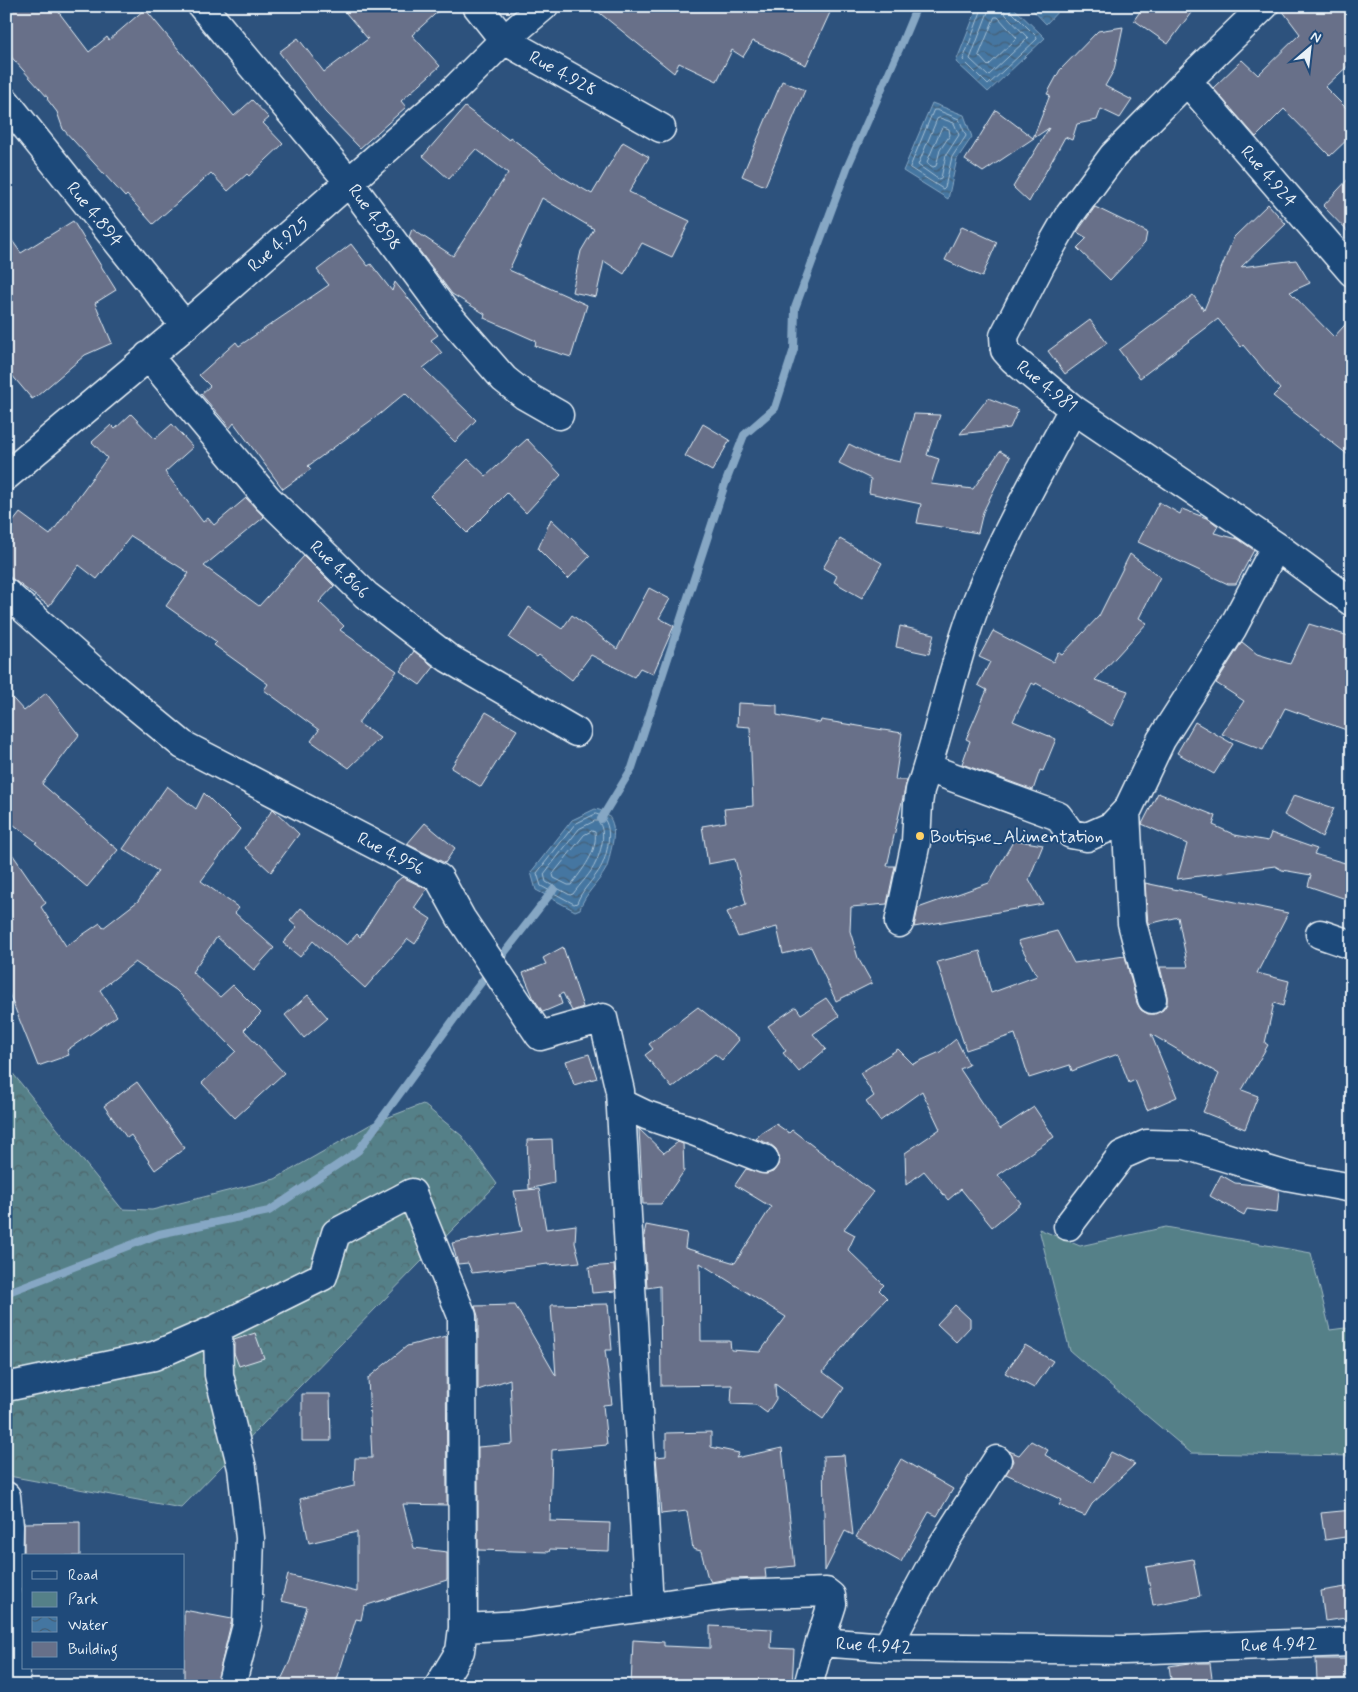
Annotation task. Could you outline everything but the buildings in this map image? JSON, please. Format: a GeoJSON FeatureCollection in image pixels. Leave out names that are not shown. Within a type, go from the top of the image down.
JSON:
{"type":"FeatureCollection","features":[{"type":"Feature","properties":{"kind":"street","name":"Rue 4.898"},"geometry":{"type":"LineString","coordinates":[[202,6],[349,182],[443,309],[504,379],[524,395],[558,415]]}},
{"type":"Feature","properties":{"kind":"street","name":"Rue 4.928"},"geometry":{"type":"LineString","coordinates":[[477,6],[504,40],[661,128]]}},
{"type":"Feature","properties":{"kind":"street","name":"Rue 4.925"},"geometry":{"type":"LineString","coordinates":[[6,476],[185,326],[455,89],[504,40],[544,6]]}},
{"type":"Feature","properties":{"kind":"street","name":"Rue 4.981"},"geometry":{"type":"LineString","coordinates":[[1264,6],[1113,156],[1068,217],[1041,264],[1004,336],[1005,350],[1012,359],[1073,409],[1276,546],[1352,602]]}},
{"type":"Feature","properties":{"kind":"street","name":"Rue 4.924"},"geometry":{"type":"LineString","coordinates":[[1187,81],[1352,272]]}},
{"type":"Feature","properties":{"kind":"street","name":"Rue 4.894"},"geometry":{"type":"LineString","coordinates":[[6,102],[185,326]]}},
{"type":"Feature","properties":{"kind":"street","name":"Rue 4.866"},"geometry":{"type":"LineString","coordinates":[[148,356],[267,498],[366,595],[448,658],[576,732]]}},
{"type":"Feature","properties":{"kind":"street"},"geometry":{"type":"LineString","coordinates":[[899,923],[916,842],[918,804],[965,635],[986,579],[1073,409]]}},
{"type":"Feature","properties":{"kind":"street"},"geometry":{"type":"LineString","coordinates":[[928,768],[1058,816],[1071,834],[1087,837],[1112,826],[1126,812],[1161,740],[1232,629],[1276,546]]}},
{"type":"Feature","properties":{"kind":"street","name":"Rue 4.956"},"geometry":{"type":"LineString","coordinates":[[6,593],[108,683],[183,745],[439,878],[462,918],[540,1036],[603,1018],[620,1091],[621,1103],[648,1606]]}},
{"type":"Feature","properties":{"kind":"street"},"geometry":{"type":"LineString","coordinates":[[1126,812],[1132,923],[1152,999]]}},
{"type":"Feature","properties":{"kind":"street"},"geometry":{"type":"LineString","coordinates":[[1320,934],[1352,945]]}},
{"type":"Feature","properties":{"kind":"street"},"geometry":{"type":"LineString","coordinates":[[621,1103],[646,1115],[696,1132],[764,1159]]}},
{"type":"Feature","properties":{"kind":"street"},"geometry":{"type":"LineString","coordinates":[[1068,1226],[1122,1155],[1148,1144],[1184,1145],[1287,1176],[1352,1188]]}},
{"type":"Feature","properties":{"kind":"street"},"geometry":{"type":"LineString","coordinates":[[6,1387],[154,1356],[218,1328],[323,1276],[336,1233],[412,1192],[462,1316],[463,1628],[460,1651],[438,1686]]}},
{"type":"Feature","properties":{"kind":"street"},"geometry":{"type":"LineString","coordinates":[[218,1328],[219,1375],[242,1468],[250,1538],[247,1625],[231,1686]]}},
{"type":"Feature","properties":{"kind":"street"},"geometry":{"type":"LineString","coordinates":[[887,1647],[940,1548],[997,1460]]}},
{"type":"Feature","properties":{"kind":"street"},"geometry":{"type":"LineString","coordinates":[[6,1496],[9,1526],[8,1588],[14,1633],[16,1686]]}},
{"type":"Feature","properties":{"kind":"street","name":"Rue 4.942"},"geometry":{"type":"LineString","coordinates":[[463,1628],[521,1625],[729,1595],[826,1592],[831,1596],[832,1604],[820,1642],[887,1647],[1124,1650],[1352,1642]]}},
{"type":"Feature","properties":{"kind":"street"},"geometry":{"type":"LineString","coordinates":[[808,1686],[820,1642]]}},
{"type":"Feature","properties":{"kind":"street"},"geometry":{"type":"LineString","coordinates":[[820,1642],[822,1686]]}},
{"type":"Feature","properties":{"kind":"green space"},"geometry":{"type":"Polygon","coordinates":[[[6,1065],[122,1209],[152,1210],[275,1179],[373,1123],[423,1104],[462,1136],[497,1184],[181,1508],[9,1476],[6,1475],[6,1065]]]}},
{"type":"Feature","properties":{"kind":"green space"},"geometry":{"type":"Polygon","coordinates":[[[1166,1227],[1311,1253],[1330,1330],[1352,1327],[1352,1456],[1191,1453],[1070,1351],[1039,1229],[1080,1246],[1166,1227]]]}},
{"type":"Feature","properties":{"kind":"water"},"geometry":{"type":"Polygon","coordinates":[[[978,6],[1012,6],[1045,38],[988,92],[956,62],[978,6]]]}},
{"type":"Feature","properties":{"kind":"water"},"geometry":{"type":"Polygon","coordinates":[[[1029,6],[1063,6],[1046,24],[1029,6]]]}},
{"type":"Feature","properties":{"kind":"water"},"geometry":{"type":"Polygon","coordinates":[[[932,103],[964,115],[972,137],[957,159],[948,199],[903,171],[932,103]]]}},
{"type":"Feature","properties":{"kind":"water"},"geometry":{"type":"Polygon","coordinates":[[[595,809],[608,815],[611,820],[614,833],[612,847],[606,869],[585,898],[580,909],[575,911],[536,890],[531,872],[572,820],[595,809]]]}},
{"type":"Feature","properties":{"kind":"waterway"},"geometry":{"type":"LineString","coordinates":[[601,819],[632,768],[725,484],[744,435],[775,408],[794,349],[795,308],[847,168],[917,6]]}},
{"type":"Feature","properties":{"kind":"waterway"},"geometry":{"type":"LineString","coordinates":[[6,1293],[159,1234],[269,1211],[358,1151],[473,993],[554,889]]}},
{"type":"Feature","properties":{"kind":"place","name":"Boutique_Alimentation"},"geometry":{"type":"Point","coordinates":[920,836]}}]}
